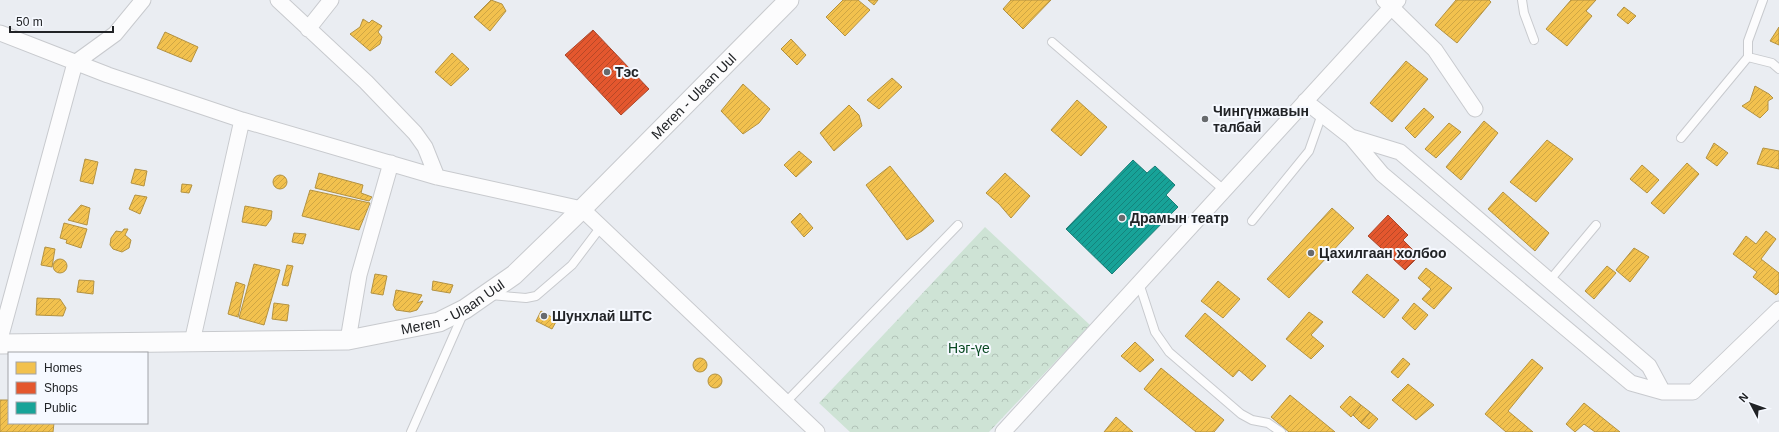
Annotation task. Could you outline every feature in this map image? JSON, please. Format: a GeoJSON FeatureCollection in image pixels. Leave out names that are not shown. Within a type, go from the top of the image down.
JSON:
{"type":"FeatureCollection","features":[{"type":"Feature","properties":{"kind":"street"},"geometry":{"type":"LineString","coordinates":[[0,339],[75,63],[115,34],[143,0]]}},
{"type":"Feature","properties":{"kind":"street"},"geometry":{"type":"LineString","coordinates":[[278,0],[366,82],[415,133],[426,147],[437,177]]}},
{"type":"Feature","properties":{"kind":"street"},"geometry":{"type":"LineString","coordinates":[[308,29],[332,0]]}},
{"type":"Feature","properties":{"kind":"street","name":"Meren - Ulaan Uul"},"geometry":{"type":"LineString","coordinates":[[0,344],[348,340],[439,322],[465,309],[514,275],[582,209],[789,0]]}},
{"type":"Feature","properties":{"kind":"street"},"geometry":{"type":"LineString","coordinates":[[1003,432],[1305,101],[1391,2],[1434,50],[1475,109]]}},
{"type":"Feature","properties":{"kind":"street"},"geometry":{"type":"LineString","coordinates":[[0,33],[75,63],[242,120],[437,177],[582,209],[600,228],[817,432]]}},
{"type":"Feature","properties":{"kind":"street"},"geometry":{"type":"LineString","coordinates":[[1305,101],[1351,137],[1382,174],[1631,384],[1663,392],[1693,392],[1779,309]]}},
{"type":"Feature","properties":{"kind":"street"},"geometry":{"type":"LineString","coordinates":[[192,342],[242,120]]}},
{"type":"Feature","properties":{"kind":"street"},"geometry":{"type":"LineString","coordinates":[[1351,137],[1400,152],[1649,366],[1663,392]]}},
{"type":"Feature","properties":{"kind":"street"},"geometry":{"type":"LineString","coordinates":[[348,340],[360,275],[391,163]]}},
{"type":"Feature","properties":{"kind":"lane"},"geometry":{"type":"LineString","coordinates":[[1522,0],[1524,13],[1534,40]]}},
{"type":"Feature","properties":{"kind":"lane"},"geometry":{"type":"LineString","coordinates":[[1681,138],[1748,57],[1748,41],[1763,0]]}},
{"type":"Feature","properties":{"kind":"lane"},"geometry":{"type":"LineString","coordinates":[[1052,42],[1224,190]]}},
{"type":"Feature","properties":{"kind":"lane"},"geometry":{"type":"LineString","coordinates":[[1748,57],[1772,63],[1779,70]]}},
{"type":"Feature","properties":{"kind":"lane"},"geometry":{"type":"LineString","coordinates":[[1252,221],[1309,151],[1322,114]]}},
{"type":"Feature","properties":{"kind":"lane"},"geometry":{"type":"LineString","coordinates":[[786,402],[958,225]]}},
{"type":"Feature","properties":{"kind":"lane"},"geometry":{"type":"LineString","coordinates":[[1550,280],[1596,225]]}},
{"type":"Feature","properties":{"kind":"lane"},"geometry":{"type":"LineString","coordinates":[[487,294],[526,298],[536,296],[572,265],[600,228]]}},
{"type":"Feature","properties":{"kind":"lane"},"geometry":{"type":"LineString","coordinates":[[1139,283],[1156,332],[1169,352],[1241,414],[1252,420],[1268,423],[1281,432]]}},
{"type":"Feature","properties":{"kind":"lane"},"geometry":{"type":"LineString","coordinates":[[411,432],[465,309]]}},
{"type":"Feature","properties":{"kind":"green space","name":"Нэг-үе"},"geometry":{"type":"Polygon","coordinates":[[[985,227],[1090,325],[989,432],[850,432],[819,403],[985,227]]]}},
{"type":"Feature","properties":{"kind":"building: Homes"},"geometry":{"type":"Polygon","coordinates":[[[491,0],[502,4],[506,11],[490,31],[474,17],[491,0]]]}},
{"type":"Feature","properties":{"kind":"building: Homes"},"geometry":{"type":"Polygon","coordinates":[[[843,0],[858,0],[870,10],[845,36],[826,17],[843,0]]]}},
{"type":"Feature","properties":{"kind":"building: Homes"},"geometry":{"type":"Polygon","coordinates":[[[868,0],[878,0],[874,5],[868,0]]]}},
{"type":"Feature","properties":{"kind":"building: Homes"},"geometry":{"type":"Polygon","coordinates":[[[1011,0],[1051,0],[1023,29],[1003,9],[1011,0]]]}},
{"type":"Feature","properties":{"kind":"building: Homes"},"geometry":{"type":"Polygon","coordinates":[[[1456,0],[1489,0],[1491,2],[1457,43],[1435,25],[1456,0]]]}},
{"type":"Feature","properties":{"kind":"building: Homes"},"geometry":{"type":"Polygon","coordinates":[[[1571,0],[1596,0],[1586,11],[1592,16],[1567,46],[1546,29],[1571,0]]]}},
{"type":"Feature","properties":{"kind":"building: Homes"},"geometry":{"type":"Polygon","coordinates":[[[1624,7],[1636,16],[1628,24],[1617,15],[1624,7]]]}},
{"type":"Feature","properties":{"kind":"building: Homes"},"geometry":{"type":"Polygon","coordinates":[[[363,19],[369,23],[372,20],[382,26],[378,32],[382,37],[380,44],[370,51],[350,34],[360,27],[363,19]]]}},
{"type":"Feature","properties":{"kind":"building: Homes"},"geometry":{"type":"Polygon","coordinates":[[[1779,27],[1779,45],[1770,41],[1779,27]]]}},
{"type":"Feature","properties":{"kind":"building: Homes"},"geometry":{"type":"Polygon","coordinates":[[[165,32],[198,47],[191,62],[157,48],[165,32]]]}},
{"type":"Feature","properties":{"kind":"building: Homes"},"geometry":{"type":"Polygon","coordinates":[[[791,39],[806,55],[797,65],[781,49],[791,39]]]}},
{"type":"Feature","properties":{"kind":"building: Homes"},"geometry":{"type":"Polygon","coordinates":[[[452,53],[469,69],[451,86],[435,72],[452,53]]]}},
{"type":"Feature","properties":{"kind":"building: Homes"},"geometry":{"type":"Polygon","coordinates":[[[1406,61],[1428,79],[1392,122],[1370,103],[1406,61]]]}},
{"type":"Feature","properties":{"kind":"building: Homes"},"geometry":{"type":"Polygon","coordinates":[[[892,78],[902,87],[879,109],[867,100],[892,78]]]}},
{"type":"Feature","properties":{"kind":"building: Homes"},"geometry":{"type":"Polygon","coordinates":[[[743,84],[770,109],[759,123],[743,134],[721,111],[743,84]]]}},
{"type":"Feature","properties":{"kind":"building: Homes"},"geometry":{"type":"Polygon","coordinates":[[[1755,86],[1773,98],[1768,101],[1768,110],[1760,118],[1742,106],[1750,101],[1755,86]]]}},
{"type":"Feature","properties":{"kind":"building: Homes"},"geometry":{"type":"Polygon","coordinates":[[[1077,100],[1107,127],[1081,156],[1051,130],[1077,100]]]}},
{"type":"Feature","properties":{"kind":"building: Homes"},"geometry":{"type":"Polygon","coordinates":[[[849,105],[859,115],[862,126],[834,151],[820,133],[849,105]]]}},
{"type":"Feature","properties":{"kind":"building: Homes"},"geometry":{"type":"Polygon","coordinates":[[[1424,108],[1434,117],[1415,138],[1405,128],[1424,108]]]}},
{"type":"Feature","properties":{"kind":"building: Homes"},"geometry":{"type":"Polygon","coordinates":[[[1484,121],[1498,133],[1461,180],[1446,167],[1484,121]]]}},
{"type":"Feature","properties":{"kind":"building: Homes"},"geometry":{"type":"Polygon","coordinates":[[[1449,123],[1461,132],[1436,158],[1425,149],[1449,123]]]}},
{"type":"Feature","properties":{"kind":"building: Homes"},"geometry":{"type":"Polygon","coordinates":[[[1547,140],[1573,159],[1536,202],[1510,182],[1547,140]]]}},
{"type":"Feature","properties":{"kind":"building: Homes"},"geometry":{"type":"Polygon","coordinates":[[[1714,143],[1728,153],[1717,166],[1706,158],[1714,143]]]}},
{"type":"Feature","properties":{"kind":"building: Homes"},"geometry":{"type":"Polygon","coordinates":[[[1763,148],[1779,151],[1779,169],[1757,164],[1763,148]]]}},
{"type":"Feature","properties":{"kind":"building: Homes"},"geometry":{"type":"Polygon","coordinates":[[[799,151],[812,162],[796,177],[784,165],[799,151]]]}},
{"type":"Feature","properties":{"kind":"building: Homes"},"geometry":{"type":"Polygon","coordinates":[[[85,159],[98,162],[93,184],[80,181],[85,159]]]}},
{"type":"Feature","properties":{"kind":"building: Homes"},"geometry":{"type":"Polygon","coordinates":[[[1687,163],[1699,174],[1664,214],[1651,203],[1687,163]]]}},
{"type":"Feature","properties":{"kind":"building: Homes"},"geometry":{"type":"Polygon","coordinates":[[[1642,165],[1659,180],[1647,193],[1630,179],[1642,165]]]}},
{"type":"Feature","properties":{"kind":"building: Homes"},"geometry":{"type":"Polygon","coordinates":[[[890,166],[934,221],[922,231],[907,240],[866,185],[890,166]]]}},
{"type":"Feature","properties":{"kind":"building: Homes"},"geometry":{"type":"Polygon","coordinates":[[[135,169],[147,171],[144,186],[131,183],[135,169]]]}},
{"type":"Feature","properties":{"kind":"building: Homes"},"geometry":{"type":"Polygon","coordinates":[[[319,173],[363,185],[361,193],[372,197],[369,201],[315,188],[319,173]]]}},
{"type":"Feature","properties":{"kind":"building: Homes"},"geometry":{"type":"Polygon","coordinates":[[[1005,173],[1030,196],[1011,218],[999,204],[986,193],[1005,173]]]}},
{"type":"Feature","properties":{"kind":"building: Homes"},"geometry":{"type":"Polygon","coordinates":[[[280,175],[285,177],[287,182],[285,187],[280,189],[275,187],[273,182],[275,177],[280,175]]]}},
{"type":"Feature","properties":{"kind":"building: Homes"},"geometry":{"type":"Polygon","coordinates":[[[182,184],[192,185],[189,193],[181,192],[182,184]]]}},
{"type":"Feature","properties":{"kind":"building: Homes"},"geometry":{"type":"Polygon","coordinates":[[[310,190],[370,203],[359,230],[302,216],[310,190]]]}},
{"type":"Feature","properties":{"kind":"building: Homes"},"geometry":{"type":"Polygon","coordinates":[[[1503,192],[1549,233],[1535,251],[1488,209],[1503,192]]]}},
{"type":"Feature","properties":{"kind":"building: Homes"},"geometry":{"type":"Polygon","coordinates":[[[135,195],[147,197],[140,214],[129,209],[135,195]]]}},
{"type":"Feature","properties":{"kind":"building: Homes"},"geometry":{"type":"Polygon","coordinates":[[[81,205],[90,208],[87,225],[68,220],[81,205]]]}},
{"type":"Feature","properties":{"kind":"building: Homes"},"geometry":{"type":"Polygon","coordinates":[[[245,206],[272,211],[271,219],[266,226],[242,222],[245,206]]]}},
{"type":"Feature","properties":{"kind":"building: Homes","name":"Цахилгаан холбоо"},"geometry":{"type":"Polygon","coordinates":[[[1332,208],[1354,228],[1289,298],[1267,279],[1332,208]]]}},
{"type":"Feature","properties":{"kind":"building: Homes"},"geometry":{"type":"Polygon","coordinates":[[[800,213],[813,228],[804,237],[791,222],[800,213]]]}},
{"type":"Feature","properties":{"kind":"building: Homes"},"geometry":{"type":"Polygon","coordinates":[[[64,223],[87,229],[81,248],[66,243],[67,240],[60,238],[64,223]]]}},
{"type":"Feature","properties":{"kind":"building: Homes"},"geometry":{"type":"Polygon","coordinates":[[[124,229],[128,229],[125,235],[131,240],[129,248],[122,252],[113,249],[110,245],[111,238],[116,231],[122,232],[124,229]]]}},
{"type":"Feature","properties":{"kind":"building: Homes"},"geometry":{"type":"Polygon","coordinates":[[[1766,231],[1776,239],[1761,259],[1779,273],[1779,292],[1776,295],[1753,277],[1757,272],[1733,254],[1746,236],[1756,244],[1766,231]]]}},
{"type":"Feature","properties":{"kind":"building: Homes"},"geometry":{"type":"Polygon","coordinates":[[[294,233],[306,234],[303,244],[292,242],[294,233]]]}},
{"type":"Feature","properties":{"kind":"building: Homes"},"geometry":{"type":"Polygon","coordinates":[[[45,247],[55,249],[52,267],[41,265],[45,247]]]}},
{"type":"Feature","properties":{"kind":"building: Homes"},"geometry":{"type":"Polygon","coordinates":[[[1634,248],[1649,257],[1630,282],[1616,270],[1634,248]]]}},
{"type":"Feature","properties":{"kind":"building: Homes"},"geometry":{"type":"Polygon","coordinates":[[[60,259],[65,261],[67,266],[65,271],[60,273],[55,271],[53,266],[55,261],[60,259]]]}},
{"type":"Feature","properties":{"kind":"building: Homes"},"geometry":{"type":"Polygon","coordinates":[[[254,264],[280,270],[264,325],[239,318],[254,264]]]}},
{"type":"Feature","properties":{"kind":"building: Homes"},"geometry":{"type":"Polygon","coordinates":[[[287,265],[293,266],[288,286],[282,285],[287,265]]]}},
{"type":"Feature","properties":{"kind":"building: Homes"},"geometry":{"type":"Polygon","coordinates":[[[1607,266],[1616,273],[1594,299],[1585,291],[1607,266]]]}},
{"type":"Feature","properties":{"kind":"building: Homes"},"geometry":{"type":"Polygon","coordinates":[[[1426,268],[1452,288],[1434,309],[1422,299],[1431,289],[1418,278],[1426,268]]]}},
{"type":"Feature","properties":{"kind":"building: Homes"},"geometry":{"type":"Polygon","coordinates":[[[375,274],[387,276],[383,295],[371,293],[375,274]]]}},
{"type":"Feature","properties":{"kind":"building: Homes"},"geometry":{"type":"Polygon","coordinates":[[[1367,274],[1399,300],[1384,318],[1352,292],[1367,274]]]}},
{"type":"Feature","properties":{"kind":"building: Homes"},"geometry":{"type":"Polygon","coordinates":[[[79,280],[94,281],[93,294],[77,292],[79,280]]]}},
{"type":"Feature","properties":{"kind":"building: Homes"},"geometry":{"type":"Polygon","coordinates":[[[433,281],[453,285],[450,293],[432,290],[433,281]]]}},
{"type":"Feature","properties":{"kind":"building: Homes"},"geometry":{"type":"Polygon","coordinates":[[[1218,281],[1240,299],[1223,318],[1201,301],[1218,281]]]}},
{"type":"Feature","properties":{"kind":"building: Homes"},"geometry":{"type":"Polygon","coordinates":[[[236,282],[245,285],[238,317],[228,314],[236,282]]]}},
{"type":"Feature","properties":{"kind":"building: Homes"},"geometry":{"type":"Polygon","coordinates":[[[396,290],[422,295],[417,303],[423,301],[417,310],[410,312],[396,310],[393,305],[396,290]]]}},
{"type":"Feature","properties":{"kind":"building: Homes"},"geometry":{"type":"Polygon","coordinates":[[[37,298],[60,299],[66,308],[63,316],[36,315],[37,298]]]}},
{"type":"Feature","properties":{"kind":"building: Homes"},"geometry":{"type":"Polygon","coordinates":[[[274,303],[289,305],[287,321],[272,319],[274,303]]]}},
{"type":"Feature","properties":{"kind":"building: Homes"},"geometry":{"type":"Polygon","coordinates":[[[1414,303],[1428,315],[1415,330],[1402,318],[1414,303]]]}},
{"type":"Feature","properties":{"kind":"building: Homes","name":"Шунхлай ШТС"},"geometry":{"type":"Polygon","coordinates":[[[541,311],[557,320],[552,329],[536,321],[541,311]]]}},
{"type":"Feature","properties":{"kind":"building: Homes"},"geometry":{"type":"Polygon","coordinates":[[[1309,312],[1323,322],[1311,335],[1324,346],[1311,359],[1286,339],[1309,312]]]}},
{"type":"Feature","properties":{"kind":"building: Homes"},"geometry":{"type":"Polygon","coordinates":[[[1205,313],[1266,366],[1252,381],[1239,370],[1233,377],[1185,336],[1205,313]]]}},
{"type":"Feature","properties":{"kind":"building: Homes"},"geometry":{"type":"Polygon","coordinates":[[[1135,342],[1154,360],[1140,372],[1121,356],[1135,342]]]}},
{"type":"Feature","properties":{"kind":"building: Homes"},"geometry":{"type":"Polygon","coordinates":[[[700,358],[705,360],[707,365],[705,370],[700,372],[695,370],[693,365],[695,360],[700,358]]]}},
{"type":"Feature","properties":{"kind":"building: Homes"},"geometry":{"type":"Polygon","coordinates":[[[1403,358],[1410,364],[1398,378],[1391,372],[1403,358]]]}},
{"type":"Feature","properties":{"kind":"building: Homes"},"geometry":{"type":"Polygon","coordinates":[[[1532,359],[1543,368],[1508,411],[1533,432],[1506,432],[1485,414],[1532,359]]]}},
{"type":"Feature","properties":{"kind":"building: Homes"},"geometry":{"type":"Polygon","coordinates":[[[1161,368],[1224,420],[1214,432],[1196,432],[1144,389],[1161,368]]]}},
{"type":"Feature","properties":{"kind":"building: Homes"},"geometry":{"type":"Polygon","coordinates":[[[715,374],[720,376],[722,381],[720,386],[715,388],[710,386],[708,381],[710,376],[715,374]]]}},
{"type":"Feature","properties":{"kind":"building: Homes"},"geometry":{"type":"Polygon","coordinates":[[[1408,384],[1434,405],[1416,420],[1392,400],[1408,384]]]}},
{"type":"Feature","properties":{"kind":"building: Homes"},"geometry":{"type":"Polygon","coordinates":[[[1290,395],[1335,432],[1289,432],[1271,417],[1290,395]]]}},
{"type":"Feature","properties":{"kind":"building: Homes"},"geometry":{"type":"Polygon","coordinates":[[[1350,396],[1361,405],[1351,417],[1340,407],[1350,396]]]}},
{"type":"Feature","properties":{"kind":"building: Homes"},"geometry":{"type":"Polygon","coordinates":[[[0,400],[8,400],[8,424],[54,424],[53,432],[0,432],[0,400]]]}},
{"type":"Feature","properties":{"kind":"building: Homes"},"geometry":{"type":"Polygon","coordinates":[[[1584,403],[1620,432],[1595,432],[1584,424],[1575,432],[1566,424],[1584,403]]]}},
{"type":"Feature","properties":{"kind":"building: Homes"},"geometry":{"type":"Polygon","coordinates":[[[1361,405],[1370,412],[1361,423],[1353,415],[1361,405]]]}},
{"type":"Feature","properties":{"kind":"building: Homes"},"geometry":{"type":"Polygon","coordinates":[[[1370,412],[1378,419],[1369,429],[1361,423],[1370,412]]]}},
{"type":"Feature","properties":{"kind":"building: Homes"},"geometry":{"type":"Polygon","coordinates":[[[1116,417],[1133,432],[1104,432],[1116,417]]]}},
{"type":"Feature","properties":{"kind":"building: Shops","name":"Тэс"},"geometry":{"type":"Polygon","coordinates":[[[593,30],[649,89],[621,115],[565,55],[593,30]]]}},
{"type":"Feature","properties":{"kind":"building: Shops"},"geometry":{"type":"Polygon","coordinates":[[[1388,215],[1408,235],[1403,240],[1419,256],[1405,270],[1368,236],[1388,215]]]}},
{"type":"Feature","properties":{"kind":"building: Public","name":"Драмын театр"},"geometry":{"type":"Polygon","coordinates":[[[1133,160],[1147,173],[1155,166],[1175,185],[1166,195],[1178,207],[1112,274],[1066,229],[1133,160]]]}},
{"type":"Feature","properties":{"kind":"place","name":"Тэс"},"geometry":{"type":"Point","coordinates":[607,72]}},
{"type":"Feature","properties":{"kind":"place","name":"Чингүнжавын талбай"},"geometry":{"type":"Point","coordinates":[1205,119]}},
{"type":"Feature","properties":{"kind":"place","name":"Драмын театр"},"geometry":{"type":"Point","coordinates":[1122,218]}},
{"type":"Feature","properties":{"kind":"place","name":"Цахилгаан холбоо"},"geometry":{"type":"Point","coordinates":[1311,253]}},
{"type":"Feature","properties":{"kind":"place","name":"Шунхлай ШТС"},"geometry":{"type":"Point","coordinates":[544,316]}}]}
